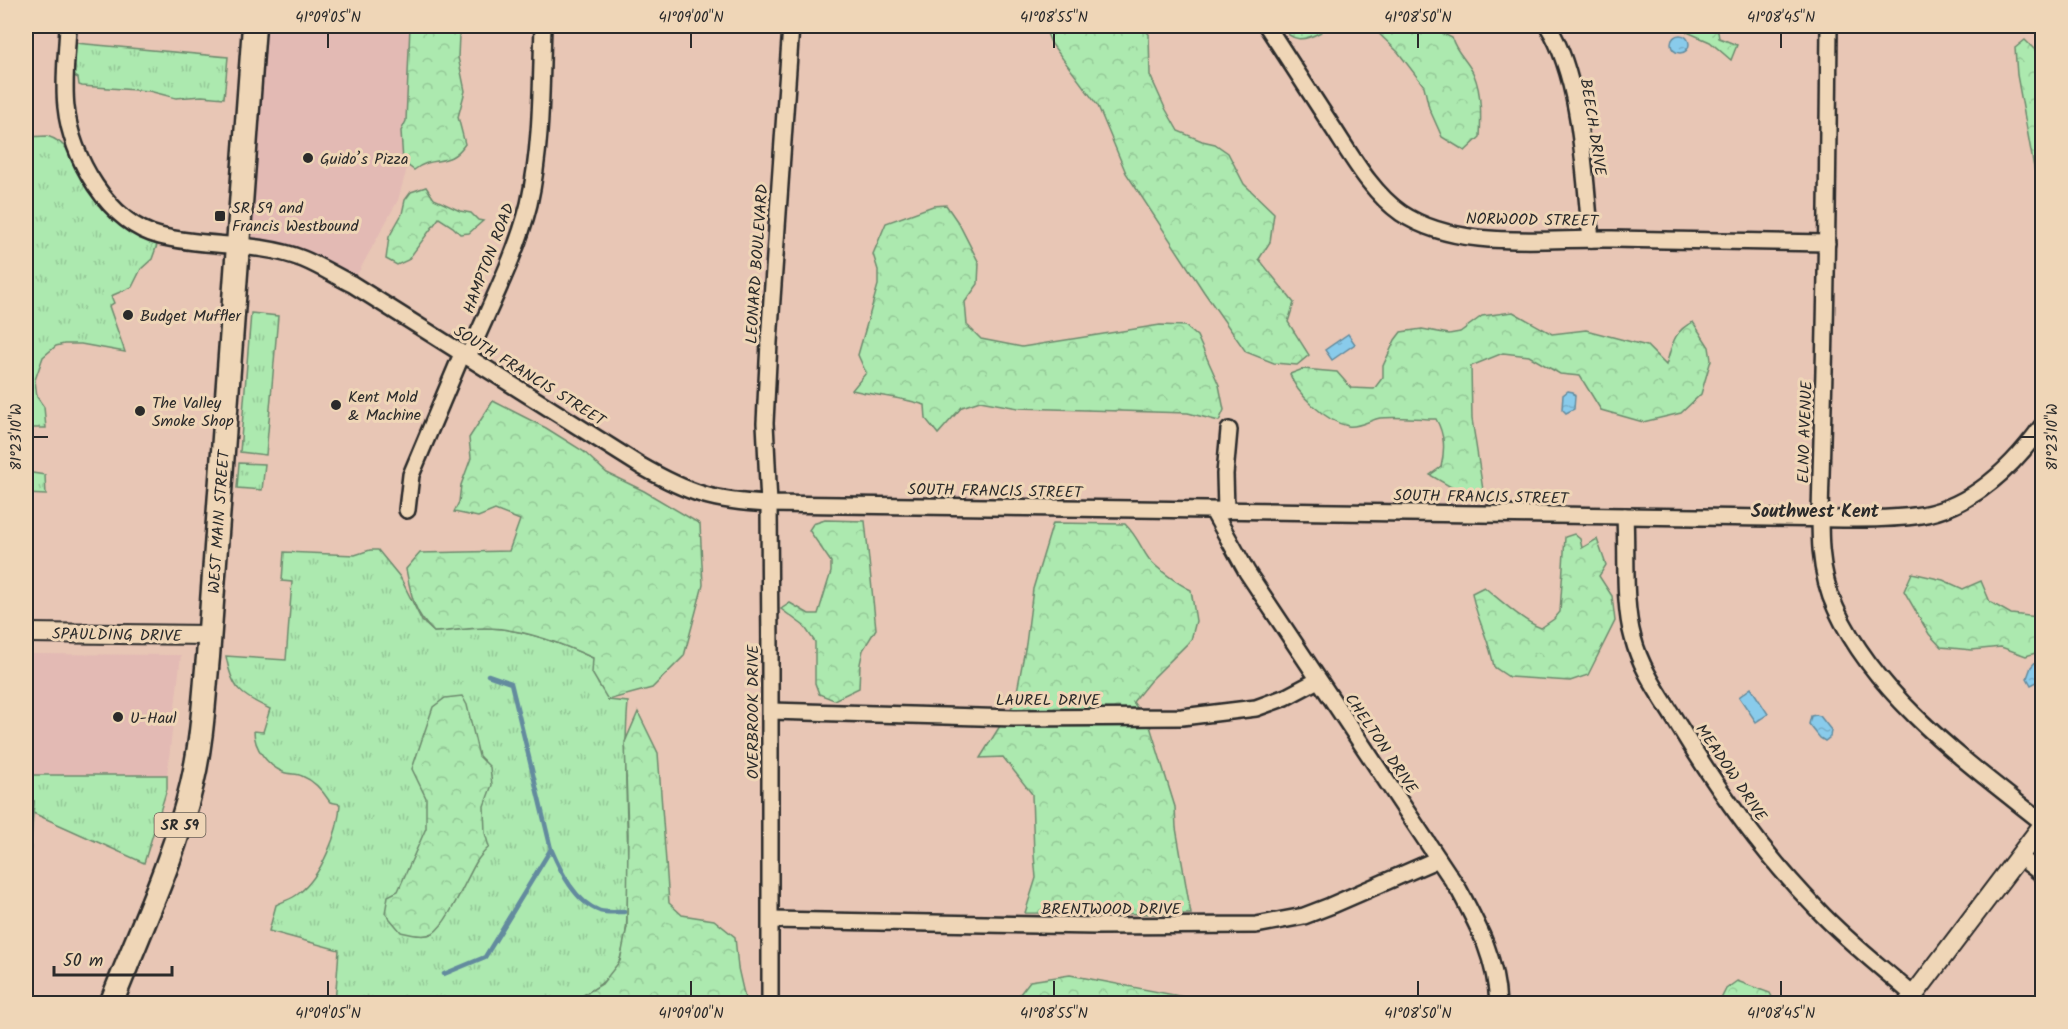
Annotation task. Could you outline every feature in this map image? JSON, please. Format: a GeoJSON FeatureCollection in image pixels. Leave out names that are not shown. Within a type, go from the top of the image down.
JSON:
{"type":"FeatureCollection","features":[{"type":"Feature","properties":{"kind":"main road","name":"WEST MAIN STREET"},"geometry":{"type":"LineString","coordinates":[[111,1004],[184,814],[198,754],[209,635],[254,26]]}},
{"type":"Feature","properties":{"kind":"street","name":"SOUTH FRANCIS STREET"},"geometry":{"type":"LineString","coordinates":[[68,26],[65,92],[69,126],[79,156],[99,190],[129,221],[156,236],[238,246],[302,259],[352,284],[673,484],[716,499],[769,504],[1870,519],[1916,516],[1949,507],[1982,489],[2004,471],[2043,426]]}},
{"type":"Feature","properties":{"kind":"street","name":"HAMPTON ROAD"},"geometry":{"type":"LineString","coordinates":[[407,510],[411,475],[516,244],[528,206],[539,140],[543,26]]}},
{"type":"Feature","properties":{"kind":"street","name":"LEONARD BOULEVARD"},"geometry":{"type":"LineString","coordinates":[[769,504],[766,453],[767,371],[791,26]]}},
{"type":"Feature","properties":{"kind":"street","name":"NORWOOD STREET"},"geometry":{"type":"LineString","coordinates":[[1267,26],[1374,187],[1400,212],[1430,228],[1457,236],[1485,239],[1827,243]]}},
{"type":"Feature","properties":{"kind":"street","name":"BEECH DRIVE"},"geometry":{"type":"LineString","coordinates":[[1548,26],[1566,66],[1576,113],[1591,239]]}},
{"type":"Feature","properties":{"kind":"street","name":"ELNO AVENUE"},"geometry":{"type":"LineString","coordinates":[[1829,26],[1827,243],[1820,518],[1823,566],[1828,589],[1836,610],[1866,658],[1917,718],[1942,742],[2043,824]]}},
{"type":"Feature","properties":{"kind":"street"},"geometry":{"type":"LineString","coordinates":[[1220,511],[1229,430]]}},
{"type":"Feature","properties":{"kind":"street","name":"OVERBROOK DRIVE"},"geometry":{"type":"LineString","coordinates":[[769,504],[770,1004]]}},
{"type":"Feature","properties":{"kind":"street","name":"CHELTON DRIVE"},"geometry":{"type":"LineString","coordinates":[[1220,511],[1247,572],[1458,888],[1480,928],[1497,982],[1498,1004]]}},
{"type":"Feature","properties":{"kind":"street","name":"MEADOW DRIVE"},"geometry":{"type":"LineString","coordinates":[[1625,516],[1632,636],[1644,668],[1670,712],[1756,840],[1786,877],[1910,999]]}},
{"type":"Feature","properties":{"kind":"street","name":"SPAULDING DRIVE"},"geometry":{"type":"LineString","coordinates":[[26,633],[209,635]]}},
{"type":"Feature","properties":{"kind":"street","name":"LAUREL DRIVE"},"geometry":{"type":"LineString","coordinates":[[771,711],[1014,718],[1182,717],[1256,708],[1286,697],[1318,680]]}},
{"type":"Feature","properties":{"kind":"street"},"geometry":{"type":"LineString","coordinates":[[1910,999],[2043,824]]}},
{"type":"Feature","properties":{"kind":"street"},"geometry":{"type":"LineString","coordinates":[[2020,857],[2043,874]]}},
{"type":"Feature","properties":{"kind":"street","name":"BRENTWOOD DRIVE"},"geometry":{"type":"LineString","coordinates":[[771,920],[1081,926],[1257,925],[1295,918],[1330,906],[1438,859]]}},
{"type":"Feature","properties":{"kind":"shaded area"},"geometry":{"type":"Polygon","coordinates":[[[254,26],[413,26],[411,154],[398,200],[352,284],[326,270],[238,246],[254,26]]]}},
{"type":"Feature","properties":{"kind":"shaded area"},"geometry":{"type":"Polygon","coordinates":[[[26,654],[181,655],[167,775],[26,775],[26,654]]]}},
{"type":"Feature","properties":{"kind":"green space"},"geometry":{"type":"Polygon","coordinates":[[[410,26],[465,26],[459,35],[458,57],[465,91],[458,117],[465,144],[453,156],[421,165],[414,170],[403,162],[401,131],[406,121],[410,26]]]}},
{"type":"Feature","properties":{"kind":"green space"},"geometry":{"type":"Polygon","coordinates":[[[1044,26],[1140,26],[1149,34],[1150,75],[1178,131],[1215,144],[1228,153],[1244,184],[1274,213],[1270,242],[1259,259],[1294,303],[1288,322],[1309,355],[1297,365],[1274,363],[1246,352],[1126,173],[1098,106],[1051,43],[1044,26]]]}},
{"type":"Feature","properties":{"kind":"green space"},"geometry":{"type":"Polygon","coordinates":[[[1280,26],[1323,26],[1321,32],[1299,39],[1285,32],[1280,26]]]}},
{"type":"Feature","properties":{"kind":"green space"},"geometry":{"type":"Polygon","coordinates":[[[1371,26],[1438,26],[1434,29],[1452,38],[1474,75],[1480,98],[1480,137],[1465,151],[1442,137],[1429,108],[1424,86],[1398,52],[1371,26]]]}},
{"type":"Feature","properties":{"kind":"green space"},"geometry":{"type":"Polygon","coordinates":[[[1687,26],[1717,26],[1719,38],[1737,45],[1731,60],[1710,42],[1687,32],[1687,26]]]}},
{"type":"Feature","properties":{"kind":"green space"},"geometry":{"type":"Polygon","coordinates":[[[2025,40],[2042,57],[2042,174],[2035,173],[2017,75],[2015,48],[2025,40]]]}},
{"type":"Feature","properties":{"kind":"green space"},"geometry":{"type":"Polygon","coordinates":[[[75,43],[228,57],[224,98],[202,96],[176,98],[149,91],[79,85],[78,78],[73,75],[75,43]]]}},
{"type":"Feature","properties":{"kind":"green space"},"geometry":{"type":"Polygon","coordinates":[[[47,136],[58,141],[75,159],[101,205],[114,220],[157,245],[152,259],[141,269],[132,287],[111,296],[114,303],[109,306],[125,352],[81,344],[56,346],[43,357],[35,380],[37,397],[44,407],[46,428],[31,428],[26,431],[26,137],[47,136]]]}},
{"type":"Feature","properties":{"kind":"green space"},"geometry":{"type":"Polygon","coordinates":[[[426,187],[434,199],[460,211],[471,213],[478,220],[483,221],[469,233],[460,234],[439,218],[408,260],[397,265],[386,259],[389,237],[402,214],[405,200],[411,192],[426,187]]]}},
{"type":"Feature","properties":{"kind":"green space"},"geometry":{"type":"Polygon","coordinates":[[[946,205],[959,224],[979,263],[978,284],[965,302],[967,325],[981,339],[1022,347],[1160,325],[1185,326],[1197,336],[1219,385],[1224,410],[1219,421],[1188,413],[1018,408],[980,401],[962,407],[938,434],[926,419],[925,405],[852,390],[866,373],[858,355],[878,285],[878,270],[873,254],[886,223],[933,206],[946,205]]]}},
{"type":"Feature","properties":{"kind":"green space"},"geometry":{"type":"Polygon","coordinates":[[[1513,312],[1552,334],[1586,330],[1647,346],[1666,365],[1677,335],[1693,322],[1709,347],[1711,360],[1701,394],[1681,413],[1643,422],[1601,410],[1580,376],[1560,374],[1529,356],[1503,353],[1471,366],[1472,419],[1483,490],[1470,498],[1430,475],[1441,467],[1443,455],[1443,437],[1436,419],[1387,417],[1348,426],[1331,419],[1313,406],[1293,382],[1290,374],[1303,369],[1337,372],[1351,388],[1374,389],[1383,377],[1383,366],[1401,332],[1422,329],[1449,334],[1460,332],[1482,316],[1513,312]]]}},
{"type":"Feature","properties":{"kind":"green space"},"geometry":{"type":"Polygon","coordinates":[[[251,313],[278,316],[266,455],[240,452],[251,313]]]}},
{"type":"Feature","properties":{"kind":"green space"},"geometry":{"type":"Polygon","coordinates":[[[493,401],[546,428],[583,451],[607,473],[644,491],[700,524],[703,585],[684,656],[652,688],[608,700],[592,673],[593,658],[555,642],[513,631],[472,628],[434,632],[418,611],[406,569],[420,553],[509,551],[520,520],[495,510],[478,517],[454,512],[471,458],[469,438],[493,401]]]}},
{"type":"Feature","properties":{"kind":"green space"},"geometry":{"type":"Polygon","coordinates":[[[239,463],[265,464],[262,490],[237,488],[239,463]]]}},
{"type":"Feature","properties":{"kind":"green space"},"geometry":{"type":"Polygon","coordinates":[[[26,472],[45,475],[46,495],[26,494],[26,472]]]}},
{"type":"Feature","properties":{"kind":"green space"},"geometry":{"type":"Polygon","coordinates":[[[825,520],[865,521],[876,629],[863,650],[859,688],[834,700],[819,694],[815,683],[815,642],[804,626],[781,609],[790,603],[809,614],[818,614],[831,572],[831,562],[809,530],[813,524],[825,520]]]}},
{"type":"Feature","properties":{"kind":"green space"},"geometry":{"type":"Polygon","coordinates":[[[1053,523],[1125,524],[1153,563],[1191,590],[1196,621],[1191,640],[1150,681],[1133,702],[1150,726],[1175,807],[1176,828],[1191,914],[1025,913],[1036,878],[1032,794],[1003,757],[980,758],[1015,702],[1033,589],[1053,523]]]}},
{"type":"Feature","properties":{"kind":"green space"},"geometry":{"type":"Polygon","coordinates":[[[1574,534],[1580,539],[1582,548],[1597,539],[1606,565],[1599,576],[1612,596],[1615,621],[1588,675],[1570,681],[1509,677],[1494,667],[1472,593],[1484,587],[1519,615],[1541,628],[1560,612],[1565,537],[1574,534]]]}},
{"type":"Feature","properties":{"kind":"green space"},"geometry":{"type":"Polygon","coordinates":[[[378,550],[400,577],[422,621],[434,632],[479,628],[499,629],[555,642],[593,658],[608,700],[628,702],[626,767],[628,877],[625,939],[620,959],[612,973],[592,990],[570,1003],[335,1003],[339,950],[269,931],[276,905],[298,894],[314,877],[321,865],[332,840],[340,804],[330,802],[311,781],[300,775],[277,769],[262,755],[256,744],[254,731],[263,732],[270,709],[239,690],[231,676],[226,656],[286,660],[292,582],[282,581],[284,552],[355,555],[378,550]]]}},
{"type":"Feature","properties":{"kind":"green space"},"geometry":{"type":"Polygon","coordinates":[[[1912,573],[1943,580],[1963,589],[1981,581],[1990,602],[2011,614],[2038,617],[2042,608],[2042,651],[2026,656],[2001,647],[1972,650],[1941,647],[1929,634],[1904,591],[1912,573]]]}},
{"type":"Feature","properties":{"kind":"green space"},"geometry":{"type":"Polygon","coordinates":[[[462,696],[467,705],[479,756],[490,767],[492,785],[484,806],[485,833],[489,847],[477,861],[439,928],[426,935],[401,932],[385,913],[388,896],[398,891],[426,828],[426,798],[412,769],[433,707],[445,698],[462,696]]]}},
{"type":"Feature","properties":{"kind":"green space"},"geometry":{"type":"Polygon","coordinates":[[[638,712],[658,753],[669,903],[682,915],[714,920],[735,937],[738,968],[746,1003],[570,1003],[602,984],[620,961],[627,927],[628,834],[625,742],[638,712]]]}},
{"type":"Feature","properties":{"kind":"green space"},"geometry":{"type":"Polygon","coordinates":[[[26,775],[167,775],[167,789],[144,863],[33,813],[34,801],[26,801],[26,775]]]}},
{"type":"Feature","properties":{"kind":"green space"},"geometry":{"type":"Polygon","coordinates":[[[26,801],[34,801],[26,885],[26,801]]]}},
{"type":"Feature","properties":{"kind":"green space"},"geometry":{"type":"Polygon","coordinates":[[[1070,975],[1190,998],[1190,1003],[1013,1003],[1030,981],[1070,975]]]}},
{"type":"Feature","properties":{"kind":"green space"},"geometry":{"type":"Polygon","coordinates":[[[1737,981],[1770,993],[1775,1003],[1719,1003],[1726,989],[1737,981]]]}},
{"type":"Feature","properties":{"kind":"water"},"geometry":{"type":"Polygon","coordinates":[[[1676,35],[1684,35],[1689,40],[1687,51],[1676,53],[1671,48],[1671,40],[1676,35]]]}},
{"type":"Feature","properties":{"kind":"water"},"geometry":{"type":"Polygon","coordinates":[[[1348,334],[1355,344],[1332,360],[1325,350],[1348,334]]]}},
{"type":"Feature","properties":{"kind":"water"},"geometry":{"type":"Polygon","coordinates":[[[1568,391],[1573,392],[1575,396],[1574,409],[1566,413],[1562,409],[1563,395],[1568,391]]]}},
{"type":"Feature","properties":{"kind":"water"},"geometry":{"type":"Polygon","coordinates":[[[2038,659],[2042,659],[2042,672],[2037,682],[2031,685],[2027,678],[2031,667],[2038,659]]]}},
{"type":"Feature","properties":{"kind":"water"},"geometry":{"type":"Polygon","coordinates":[[[1751,688],[1768,714],[1756,722],[1739,697],[1751,688]]]}},
{"type":"Feature","properties":{"kind":"water"},"geometry":{"type":"Polygon","coordinates":[[[1811,716],[1820,716],[1831,730],[1830,737],[1825,741],[1809,724],[1811,716]]]}},
{"type":"Feature","properties":{"kind":"waterway"},"geometry":{"type":"LineString","coordinates":[[488,675],[511,683],[551,849],[564,876],[576,893],[591,907],[603,912],[624,912]]}},
{"type":"Feature","properties":{"kind":"waterway"},"geometry":{"type":"LineString","coordinates":[[444,974],[485,957],[551,849]]}},
{"type":"Feature","properties":{"kind":"place","name":"Guido’s Pizza"},"geometry":{"type":"Point","coordinates":[308,158]}},
{"type":"Feature","properties":{"kind":"place","name":"SR 59 and Francis Westbound"},"geometry":{"type":"Point","coordinates":[220,216]}},
{"type":"Feature","properties":{"kind":"place","name":"Budget Muffler"},"geometry":{"type":"Point","coordinates":[128,315]}},
{"type":"Feature","properties":{"kind":"place","name":"Kent Mold & Machine"},"geometry":{"type":"Point","coordinates":[336,405]}},
{"type":"Feature","properties":{"kind":"place","name":"The Valley Smoke Shop"},"geometry":{"type":"Point","coordinates":[140,411]}},
{"type":"Feature","properties":{"kind":"place","name":"U-Haul"},"geometry":{"type":"Point","coordinates":[118,717]}},
{"type":"Feature","properties":{"kind":"district","name":"Southwest Kent"},"geometry":{"type":"Point","coordinates":[1815,511]}}]}
